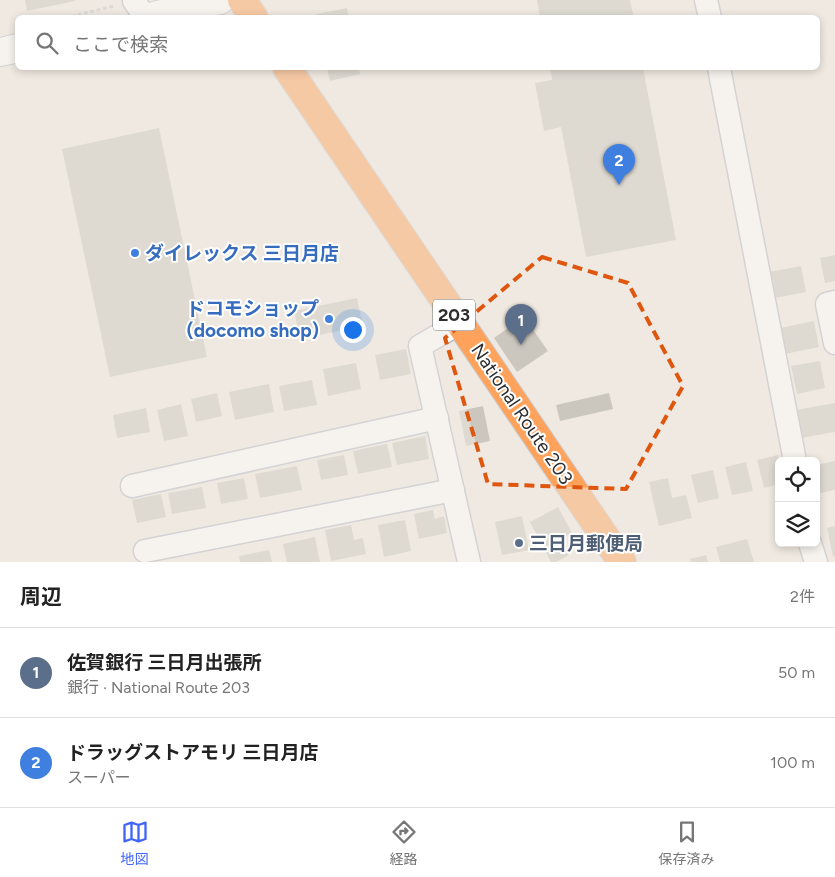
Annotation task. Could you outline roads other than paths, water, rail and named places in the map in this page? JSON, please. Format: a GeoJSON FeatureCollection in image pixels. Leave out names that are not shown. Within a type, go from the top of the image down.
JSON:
{"type":"FeatureCollection","features":[{"type":"Feature","properties":{"kind":"highway"},"geometry":{"type":"LineString","coordinates":[[242,0],[252,15]]}},
{"type":"Feature","properties":{"kind":"highway","name":"National Route 203"},"geometry":{"type":"LineString","coordinates":[[288,70],[622,562]]}},
{"type":"Feature","properties":{"kind":"main road"},"geometry":{"type":"LineString","coordinates":[[143,13],[220,0]]}},
{"type":"Feature","properties":{"kind":"main road"},"geometry":{"type":"LineString","coordinates":[[0,52],[15,49]]}},
{"type":"Feature","properties":{"kind":"street"},"geometry":{"type":"LineString","coordinates":[[706,0],[709,15]]}},
{"type":"Feature","properties":{"kind":"street"},"geometry":{"type":"LineString","coordinates":[[719,70],[794,457]]}},
{"type":"Feature","properties":{"kind":"street"},"geometry":{"type":"LineString","coordinates":[[835,302],[827,304],[835,343]]}},
{"type":"Feature","properties":{"kind":"street"},"geometry":{"type":"LineString","coordinates":[[460,323],[420,346],[469,562]]}},
{"type":"Feature","properties":{"kind":"street"},"geometry":{"type":"LineString","coordinates":[[132,486],[437,418]]}},
{"type":"Feature","properties":{"kind":"street"},"geometry":{"type":"LineString","coordinates":[[145,551],[453,490]]}},
{"type":"Feature","properties":{"kind":"street"},"geometry":{"type":"LineString","coordinates":[[811,547],[816,562]]}},
{"type":"Feature","properties":{"kind":"place","name":"ドラッグストアモリ 三日月店"},"geometry":{"type":"Point","coordinates":[619,185]}},
{"type":"Feature","properties":{"kind":"place","name":"ダイレックス 三日月店"},"geometry":{"type":"Point","coordinates":[135,253]}},
{"type":"Feature","properties":{"kind":"place","name":"ドコモショップ (docomo shop)"},"geometry":{"type":"Point","coordinates":[329,319]}},
{"type":"Feature","properties":{"kind":"place","name":"佐賀銀行 三日月出張所"},"geometry":{"type":"Point","coordinates":[521,345]}},
{"type":"Feature","properties":{"kind":"place","name":"三日月郵便局"},"geometry":{"type":"Point","coordinates":[519,543]}}]}
